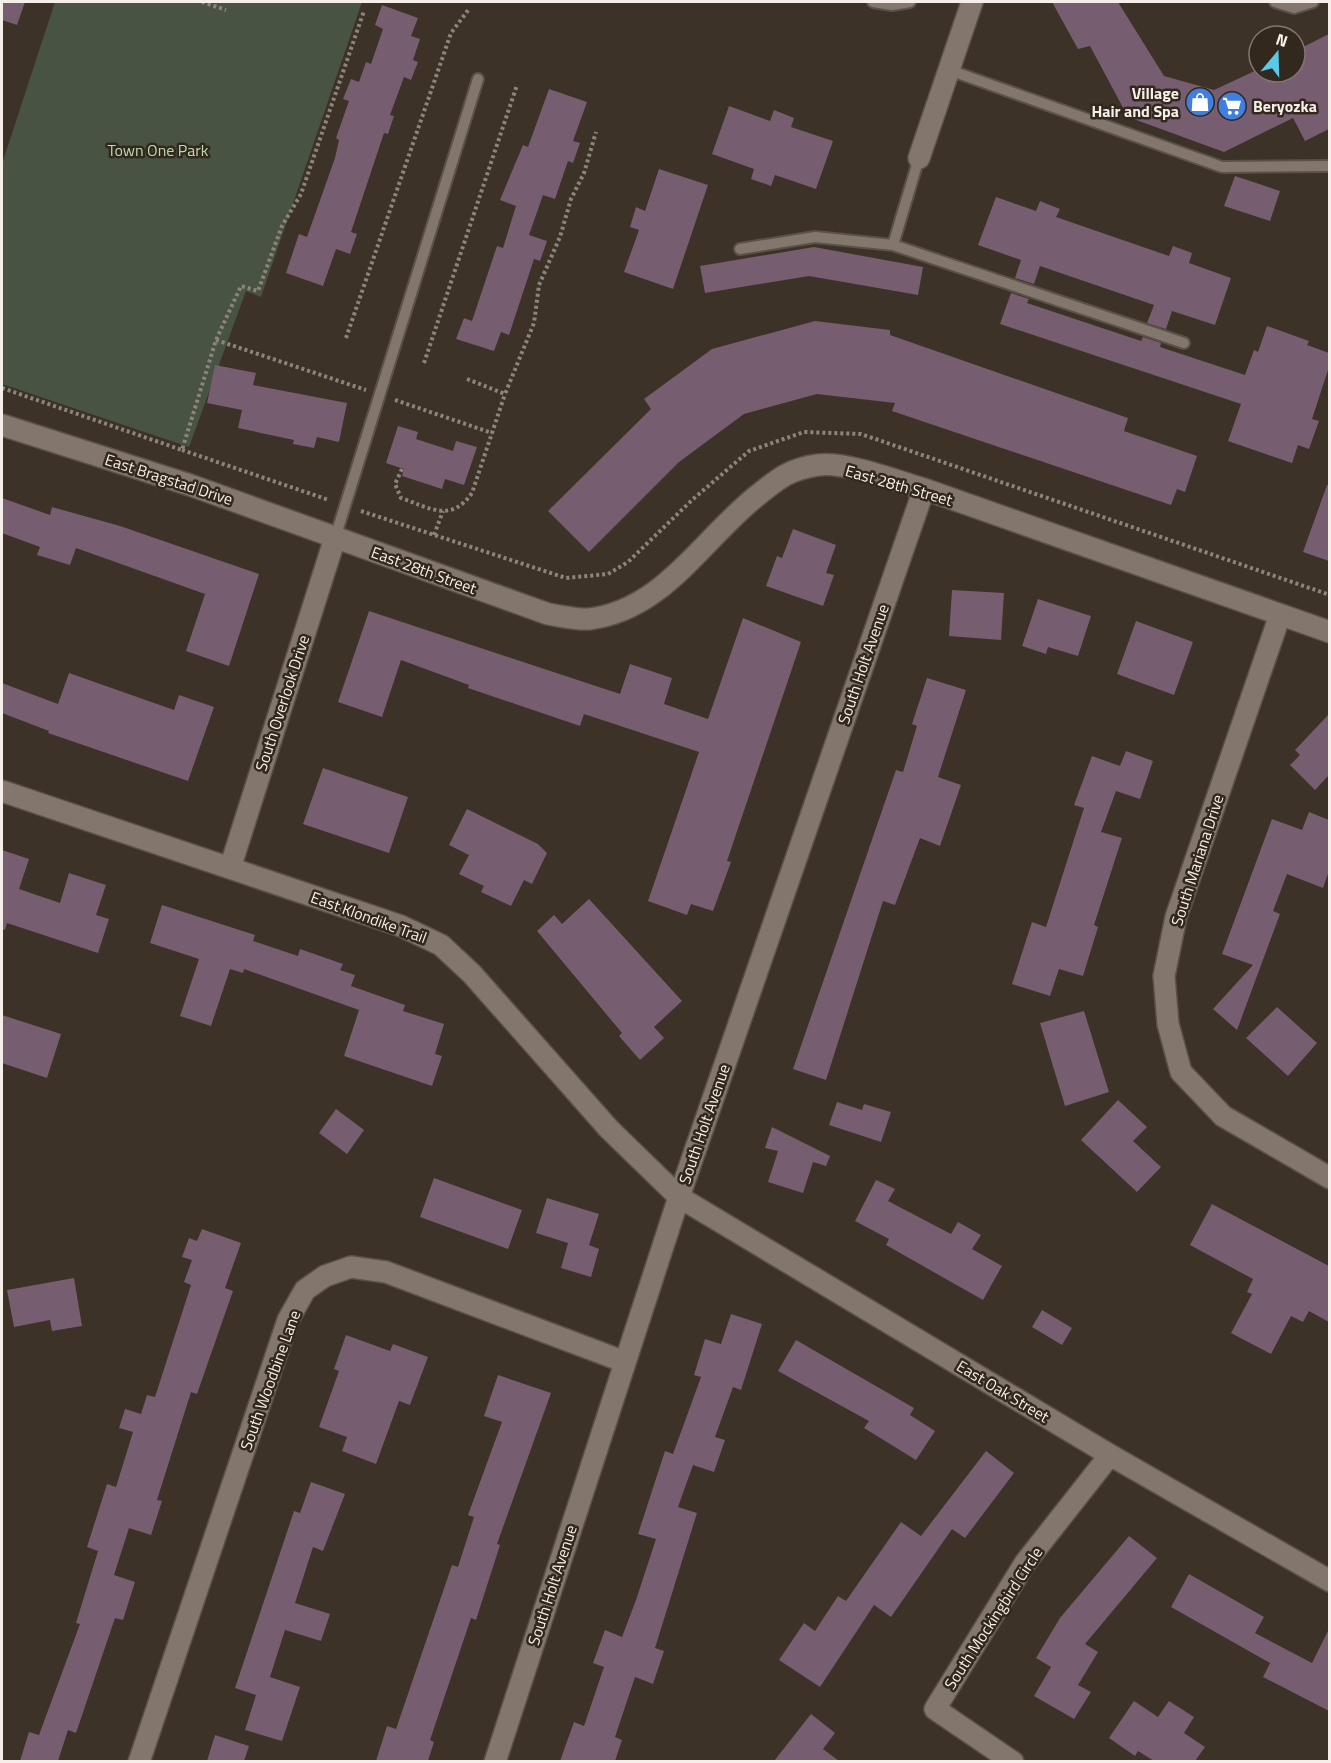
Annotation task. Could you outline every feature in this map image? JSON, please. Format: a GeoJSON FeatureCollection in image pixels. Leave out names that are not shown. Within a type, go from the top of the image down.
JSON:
{"type":"FeatureCollection","features":[{"type":"Feature","properties":{"kind":"street"},"geometry":{"type":"LineString","coordinates":[[919,158],[972,2]]}},
{"type":"Feature","properties":{"kind":"street","name":"East Bragstad Drive"},"geometry":{"type":"LineString","coordinates":[[2,425],[190,485],[334,538]]}},
{"type":"Feature","properties":{"kind":"street","name":"East 28th Street"},"geometry":{"type":"LineString","coordinates":[[334,538],[548,614],[586,619],[621,613],[656,593],[731,516],[787,472],[820,465],[868,472],[924,489],[1329,632]]}},
{"type":"Feature","properties":{"kind":"street","name":"South Holt Avenue"},"geometry":{"type":"LineString","coordinates":[[495,1761],[679,1197],[924,489]]}},
{"type":"Feature","properties":{"kind":"street","name":"South Overlook Drive"},"geometry":{"type":"LineString","coordinates":[[230,868],[334,538]]}},
{"type":"Feature","properties":{"kind":"street","name":"South Mariana Drive"},"geometry":{"type":"LineString","coordinates":[[1280,615],[1176,917],[1164,976],[1168,1024],[1181,1072],[1223,1116],[1329,1178]]}},
{"type":"Feature","properties":{"kind":"street","name":"East Klondike Trail"},"geometry":{"type":"LineString","coordinates":[[2,791],[401,926],[441,945],[472,974],[609,1129],[679,1197]]}},
{"type":"Feature","properties":{"kind":"street","name":"East Oak Street"},"geometry":{"type":"LineString","coordinates":[[679,1197],[1110,1455],[1329,1581]]}},
{"type":"Feature","properties":{"kind":"street","name":"South Woodbine Lane"},"geometry":{"type":"LineString","coordinates":[[139,1761],[288,1320],[305,1290],[325,1276],[351,1267],[386,1272],[625,1362]]}},
{"type":"Feature","properties":{"kind":"street","name":"South Mockingbird Circle"},"geometry":{"type":"LineString","coordinates":[[1014,1761],[936,1709],[1025,1563],[1110,1455]]}},
{"type":"Feature","properties":{"kind":"lane"},"geometry":{"type":"LineString","coordinates":[[873,2],[892,4],[910,2]]}},
{"type":"Feature","properties":{"kind":"lane"},"geometry":{"type":"LineString","coordinates":[[1275,2],[1294,8],[1313,2]]}},
{"type":"Feature","properties":{"kind":"lane"},"geometry":{"type":"LineString","coordinates":[[948,70],[1222,167],[1329,166]]}},
{"type":"Feature","properties":{"kind":"lane"},"geometry":{"type":"LineString","coordinates":[[334,538],[478,79]]}},
{"type":"Feature","properties":{"kind":"lane"},"geometry":{"type":"LineString","coordinates":[[893,244],[919,158]]}},
{"type":"Feature","properties":{"kind":"lane"},"geometry":{"type":"LineString","coordinates":[[740,249],[815,237],[893,244],[1184,343]]}},
{"type":"Feature","properties":{"kind":"path"},"geometry":{"type":"LineString","coordinates":[[202,2],[226,10]]}},
{"type":"Feature","properties":{"kind":"path"},"geometry":{"type":"LineString","coordinates":[[346,338],[451,33],[469,9]]}},
{"type":"Feature","properties":{"kind":"path"},"geometry":{"type":"LineString","coordinates":[[2,388],[182,450],[216,340],[241,286],[258,291],[282,226],[301,195],[364,11]]}},
{"type":"Feature","properties":{"kind":"path"},"geometry":{"type":"LineString","coordinates":[[424,363],[517,85]]}},
{"type":"Feature","properties":{"kind":"path"},"geometry":{"type":"LineString","coordinates":[[402,469],[395,484],[401,498],[447,512],[462,507],[472,493],[505,394],[534,323],[539,285],[584,173],[596,132]]}},
{"type":"Feature","properties":{"kind":"path"},"geometry":{"type":"LineString","coordinates":[[216,340],[492,433]]}},
{"type":"Feature","properties":{"kind":"path"},"geometry":{"type":"LineString","coordinates":[[467,379],[505,394]]}},
{"type":"Feature","properties":{"kind":"path"},"geometry":{"type":"LineString","coordinates":[[434,535],[443,511]]}},
{"type":"Feature","properties":{"kind":"green space","name":"Town One Park"},"geometry":{"type":"Polygon","coordinates":[[[55,2],[362,2],[261,297],[246,291],[189,447],[2,384],[2,164],[55,2]]]}},
{"type":"Feature","properties":{"kind":"building"},"geometry":{"type":"Polygon","coordinates":[[[2,2],[25,2],[17,25],[2,20],[2,2]]]}},
{"type":"Feature","properties":{"kind":"building"},"geometry":{"type":"Polygon","coordinates":[[[1052,2],[1118,2],[1164,76],[1214,90],[1247,75],[1247,84],[1307,84],[1307,45],[1329,34],[1329,129],[1305,141],[1293,118],[1224,152],[1128,117],[1090,46],[1078,49],[1052,2]]]}},
{"type":"Feature","properties":{"kind":"building"},"geometry":{"type":"Polygon","coordinates":[[[382,5],[418,18],[411,36],[420,39],[413,60],[418,62],[411,80],[404,77],[390,115],[394,116],[388,134],[384,133],[351,232],[357,234],[350,254],[336,249],[323,286],[286,273],[299,234],[307,237],[335,158],[339,140],[336,138],[349,101],[343,99],[351,79],[359,82],[366,62],[371,64],[383,29],[375,25],[382,5]]]}},
{"type":"Feature","properties":{"kind":"building"},"geometry":{"type":"Polygon","coordinates":[[[549,89],[587,102],[573,141],[580,143],[573,163],[568,161],[555,199],[543,195],[529,235],[547,241],[540,261],[534,259],[509,335],[501,332],[494,351],[456,339],[464,318],[472,321],[497,246],[503,248],[516,206],[500,200],[523,145],[528,147],[549,89]]]}},
{"type":"Feature","properties":{"kind":"building"},"geometry":{"type":"Polygon","coordinates":[[[729,106],[770,121],[774,110],[794,118],[791,127],[833,141],[816,189],[775,175],[771,186],[751,179],[754,169],[712,154],[729,106]]]}},
{"type":"Feature","properties":{"kind":"building"},"geometry":{"type":"Polygon","coordinates":[[[659,169],[708,185],[673,289],[624,272],[639,230],[630,227],[636,207],[645,211],[659,169]]]}},
{"type":"Feature","properties":{"kind":"building"},"geometry":{"type":"Polygon","coordinates":[[[1235,176],[1280,191],[1270,221],[1224,206],[1235,176]]]}},
{"type":"Feature","properties":{"kind":"building"},"geometry":{"type":"Polygon","coordinates":[[[996,197],[1036,211],[1040,201],[1060,209],[1056,217],[1169,256],[1173,246],[1192,253],[1189,263],[1231,278],[1215,325],[1172,311],[1166,329],[1147,323],[1154,305],[1040,266],[1034,284],[1015,278],[1021,260],[978,245],[996,197]]]}},
{"type":"Feature","properties":{"kind":"building"},"geometry":{"type":"Polygon","coordinates":[[[814,247],[923,267],[918,295],[809,276],[705,293],[700,266],[814,247]]]}},
{"type":"Feature","properties":{"kind":"building"},"geometry":{"type":"Polygon","coordinates":[[[1011,293],[1029,299],[1027,303],[1141,341],[1143,337],[1161,343],[1160,347],[1245,375],[1254,350],[1258,352],[1267,326],[1309,341],[1307,345],[1329,353],[1329,367],[1312,419],[1319,421],[1309,449],[1298,445],[1292,463],[1228,441],[1241,404],[1000,324],[1011,293]]]}},
{"type":"Feature","properties":{"kind":"building"},"geometry":{"type":"Polygon","coordinates":[[[815,321],[890,330],[890,335],[1128,418],[1124,431],[1197,456],[1185,492],[1177,489],[1171,505],[892,411],[895,403],[817,394],[744,414],[679,462],[589,552],[548,511],[651,409],[644,399],[712,349],[815,321]]]}},
{"type":"Feature","properties":{"kind":"building"},"geometry":{"type":"Polygon","coordinates":[[[215,365],[256,373],[253,385],[347,403],[339,442],[317,437],[314,448],[293,444],[294,440],[238,428],[242,410],[207,403],[215,365]]]}},
{"type":"Feature","properties":{"kind":"building"},"geometry":{"type":"Polygon","coordinates":[[[398,426],[418,432],[416,439],[453,451],[456,441],[477,447],[464,485],[445,479],[442,489],[402,476],[404,469],[386,463],[398,426]]]}},
{"type":"Feature","properties":{"kind":"building"},"geometry":{"type":"Polygon","coordinates":[[[1327,485],[1329,485],[1329,561],[1303,552],[1327,485]]]}},
{"type":"Feature","properties":{"kind":"building"},"geometry":{"type":"Polygon","coordinates":[[[2,498],[50,515],[52,507],[120,526],[259,574],[229,666],[186,651],[205,594],[76,548],[70,565],[37,555],[40,547],[2,533],[2,498]]]}},
{"type":"Feature","properties":{"kind":"building"},"geometry":{"type":"Polygon","coordinates":[[[793,529],[836,545],[826,573],[834,575],[823,606],[766,586],[777,556],[782,558],[793,529]]]}},
{"type":"Feature","properties":{"kind":"building"},"geometry":{"type":"Polygon","coordinates":[[[952,590],[1004,593],[1001,640],[949,636],[952,590]]]}},
{"type":"Feature","properties":{"kind":"building"},"geometry":{"type":"Polygon","coordinates":[[[1038,599],[1091,616],[1078,656],[1048,647],[1046,654],[1022,646],[1038,599]]]}},
{"type":"Feature","properties":{"kind":"building"},"geometry":{"type":"Polygon","coordinates":[[[369,611],[620,694],[630,664],[672,678],[664,704],[708,719],[743,618],[801,642],[727,861],[731,862],[713,911],[691,904],[687,915],[648,901],[699,752],[584,714],[580,726],[468,688],[469,685],[401,660],[382,717],[338,702],[369,611]]]}},
{"type":"Feature","properties":{"kind":"building"},"geometry":{"type":"Polygon","coordinates":[[[1136,621],[1193,642],[1174,695],[1117,674],[1136,621]]]}},
{"type":"Feature","properties":{"kind":"building"},"geometry":{"type":"Polygon","coordinates":[[[69,673],[174,710],[179,695],[214,707],[188,781],[48,733],[49,731],[2,713],[2,683],[58,704],[69,673]]]}},
{"type":"Feature","properties":{"kind":"building"},"geometry":{"type":"Polygon","coordinates":[[[927,678],[966,690],[938,777],[961,785],[940,846],[920,838],[895,905],[883,901],[826,1080],[793,1069],[896,770],[903,772],[917,726],[912,724],[927,678]]]}},
{"type":"Feature","properties":{"kind":"building"},"geometry":{"type":"Polygon","coordinates":[[[1329,714],[1329,775],[1315,790],[1290,765],[1300,755],[1295,750],[1329,714]]]}},
{"type":"Feature","properties":{"kind":"building"},"geometry":{"type":"Polygon","coordinates":[[[1126,751],[1153,761],[1140,799],[1116,791],[1101,832],[1122,838],[1094,925],[1098,927],[1083,976],[1059,969],[1050,996],[1012,984],[1032,922],[1046,927],[1084,808],[1074,805],[1092,756],[1120,766],[1126,751]]]}},
{"type":"Feature","properties":{"kind":"building"},"geometry":{"type":"Polygon","coordinates":[[[323,768],[408,797],[389,853],[303,824],[323,768]]]}},
{"type":"Feature","properties":{"kind":"building"},"geometry":{"type":"Polygon","coordinates":[[[467,809],[538,844],[547,853],[532,884],[524,880],[511,906],[481,892],[484,886],[459,874],[469,855],[449,845],[467,809]]]}},
{"type":"Feature","properties":{"kind":"building"},"geometry":{"type":"Polygon","coordinates":[[[1309,812],[1329,820],[1329,871],[1323,888],[1287,874],[1273,911],[1280,914],[1237,1030],[1213,1009],[1253,965],[1222,954],[1272,819],[1302,830],[1309,812]]]}},
{"type":"Feature","properties":{"kind":"building"},"geometry":{"type":"Polygon","coordinates":[[[2,850],[29,859],[19,889],[60,903],[69,873],[106,885],[96,915],[109,919],[98,953],[7,923],[5,930],[2,929],[2,850]]]}},
{"type":"Feature","properties":{"kind":"building"},"geometry":{"type":"Polygon","coordinates":[[[589,899],[682,1001],[654,1027],[664,1038],[640,1060],[619,1036],[622,1033],[537,931],[554,915],[562,924],[589,899]]]}},
{"type":"Feature","properties":{"kind":"building"},"geometry":{"type":"Polygon","coordinates":[[[162,905],[255,935],[253,941],[298,956],[300,949],[343,964],[340,970],[355,975],[351,986],[405,1005],[403,1011],[444,1024],[435,1054],[442,1056],[432,1086],[344,1056],[359,1010],[244,969],[243,973],[230,969],[211,1026],[180,1016],[199,959],[150,943],[162,905]]]}},
{"type":"Feature","properties":{"kind":"building"},"geometry":{"type":"Polygon","coordinates":[[[1277,1007],[1317,1043],[1288,1076],[1246,1038],[1277,1007]]]}},
{"type":"Feature","properties":{"kind":"building"},"geometry":{"type":"Polygon","coordinates":[[[1084,1011],[1109,1092],[1065,1106],[1040,1023],[1084,1011]]]}},
{"type":"Feature","properties":{"kind":"building"},"geometry":{"type":"Polygon","coordinates":[[[2,1015],[61,1034],[47,1078],[2,1063],[2,1015]]]}},
{"type":"Feature","properties":{"kind":"building"},"geometry":{"type":"Polygon","coordinates":[[[1118,1100],[1147,1127],[1133,1141],[1161,1167],[1137,1192],[1081,1140],[1118,1100]]]}},
{"type":"Feature","properties":{"kind":"building"},"geometry":{"type":"Polygon","coordinates":[[[837,1102],[862,1110],[864,1104],[891,1112],[881,1142],[829,1125],[837,1102]]]}},
{"type":"Feature","properties":{"kind":"building"},"geometry":{"type":"Polygon","coordinates":[[[336,1109],[364,1130],[347,1154],[319,1133],[336,1109]]]}},
{"type":"Feature","properties":{"kind":"building"},"geometry":{"type":"Polygon","coordinates":[[[772,1127],[830,1156],[826,1166],[813,1162],[803,1193],[768,1182],[778,1151],[765,1148],[772,1127]]]}},
{"type":"Feature","properties":{"kind":"building"},"geometry":{"type":"Polygon","coordinates":[[[434,1178],[522,1210],[508,1249],[420,1217],[434,1178]]]}},
{"type":"Feature","properties":{"kind":"building"},"geometry":{"type":"Polygon","coordinates":[[[876,1180],[895,1189],[888,1201],[951,1234],[958,1222],[981,1235],[972,1249],[1002,1266],[983,1300],[886,1245],[889,1239],[855,1221],[876,1180]]]}},
{"type":"Feature","properties":{"kind":"building"},"geometry":{"type":"Polygon","coordinates":[[[547,1198],[599,1214],[589,1245],[599,1249],[591,1277],[561,1268],[568,1243],[536,1233],[547,1198]]]}},
{"type":"Feature","properties":{"kind":"building"},"geometry":{"type":"Polygon","coordinates":[[[1212,1204],[1329,1266],[1329,1322],[1309,1311],[1303,1322],[1291,1316],[1271,1354],[1231,1333],[1252,1294],[1247,1292],[1253,1279],[1190,1245],[1212,1204]]]}},
{"type":"Feature","properties":{"kind":"building"},"geometry":{"type":"Polygon","coordinates":[[[202,1229],[241,1243],[225,1288],[233,1291],[197,1394],[191,1392],[157,1500],[162,1501],[151,1535],[129,1528],[114,1575],[135,1582],[123,1620],[115,1618],[76,1733],[68,1730],[58,1761],[20,1761],[29,1732],[39,1735],[80,1624],[76,1623],[98,1551],[87,1547],[107,1484],[116,1487],[133,1432],[119,1428],[125,1409],[141,1414],[147,1395],[155,1397],[191,1285],[184,1282],[192,1260],[182,1257],[189,1238],[197,1241],[202,1229]]]}},
{"type":"Feature","properties":{"kind":"building"},"geometry":{"type":"Polygon","coordinates":[[[74,1278],[82,1326],[52,1331],[50,1320],[14,1327],[7,1290],[74,1278]]]}},
{"type":"Feature","properties":{"kind":"building"},"geometry":{"type":"Polygon","coordinates":[[[1042,1310],[1072,1328],[1062,1345],[1032,1327],[1042,1310]]]}},
{"type":"Feature","properties":{"kind":"building"},"geometry":{"type":"Polygon","coordinates":[[[731,1314],[762,1324],[741,1390],[733,1387],[715,1437],[725,1440],[714,1472],[693,1465],[678,1507],[697,1513],[655,1648],[664,1651],[653,1684],[635,1677],[615,1737],[622,1740],[615,1761],[560,1761],[574,1722],[584,1726],[604,1667],[593,1663],[605,1630],[622,1637],[636,1600],[656,1539],[638,1534],[665,1451],[673,1454],[701,1377],[694,1375],[705,1339],[721,1344],[731,1314]]]}},
{"type":"Feature","properties":{"kind":"building"},"geometry":{"type":"Polygon","coordinates":[[[346,1335],[390,1351],[393,1344],[428,1357],[410,1405],[399,1401],[376,1464],[342,1451],[347,1437],[319,1427],[339,1371],[334,1369],[346,1335]]]}},
{"type":"Feature","properties":{"kind":"building"},"geometry":{"type":"Polygon","coordinates":[[[796,1340],[914,1408],[910,1415],[935,1431],[916,1460],[864,1428],[869,1421],[778,1371],[796,1340]]]}},
{"type":"Feature","properties":{"kind":"building"},"geometry":{"type":"Polygon","coordinates":[[[498,1375],[551,1393],[497,1544],[500,1545],[476,1620],[471,1618],[430,1740],[434,1742],[428,1761],[376,1761],[387,1726],[396,1729],[452,1565],[458,1567],[474,1517],[468,1515],[502,1422],[484,1416],[498,1375]]]}},
{"type":"Feature","properties":{"kind":"building"},"geometry":{"type":"Polygon","coordinates":[[[986,1451],[1014,1473],[965,1538],[952,1529],[891,1617],[874,1605],[820,1687],[779,1660],[804,1623],[815,1631],[838,1596],[846,1601],[901,1522],[921,1536],[986,1451]]]}},
{"type":"Feature","properties":{"kind":"building"},"geometry":{"type":"Polygon","coordinates":[[[311,1482],[345,1494],[323,1551],[313,1547],[295,1603],[330,1614],[321,1641],[285,1630],[270,1677],[300,1687],[282,1741],[245,1730],[256,1695],[235,1688],[294,1511],[300,1513],[311,1482]]]}},
{"type":"Feature","properties":{"kind":"building"},"geometry":{"type":"Polygon","coordinates":[[[1129,1536],[1157,1558],[1085,1644],[1098,1652],[1078,1685],[1091,1692],[1074,1719],[1034,1696],[1051,1667],[1036,1658],[1060,1618],[1129,1536]]]}},
{"type":"Feature","properties":{"kind":"building"},"geometry":{"type":"Polygon","coordinates":[[[1189,1574],[1264,1617],[1255,1633],[1312,1663],[1329,1629],[1329,1711],[1263,1677],[1270,1663],[1171,1607],[1189,1574]]]}},
{"type":"Feature","properties":{"kind":"building"},"geometry":{"type":"Polygon","coordinates":[[[1134,1701],[1158,1717],[1169,1701],[1194,1717],[1184,1733],[1205,1747],[1195,1761],[1154,1761],[1138,1751],[1135,1756],[1109,1738],[1134,1701]]]}},
{"type":"Feature","properties":{"kind":"building"},"geometry":{"type":"Polygon","coordinates":[[[811,1714],[835,1733],[823,1749],[839,1761],[774,1761],[811,1714]]]}},
{"type":"Feature","properties":{"kind":"building"},"geometry":{"type":"Polygon","coordinates":[[[215,1735],[249,1746],[244,1761],[207,1761],[215,1735]]]}},
{"type":"Feature","properties":{"kind":"place","name":"Village Hair and Spa"},"geometry":{"type":"Point","coordinates":[1200,102]}},
{"type":"Feature","properties":{"kind":"place","name":"Beryozka"},"geometry":{"type":"Point","coordinates":[1232,106]}}]}
